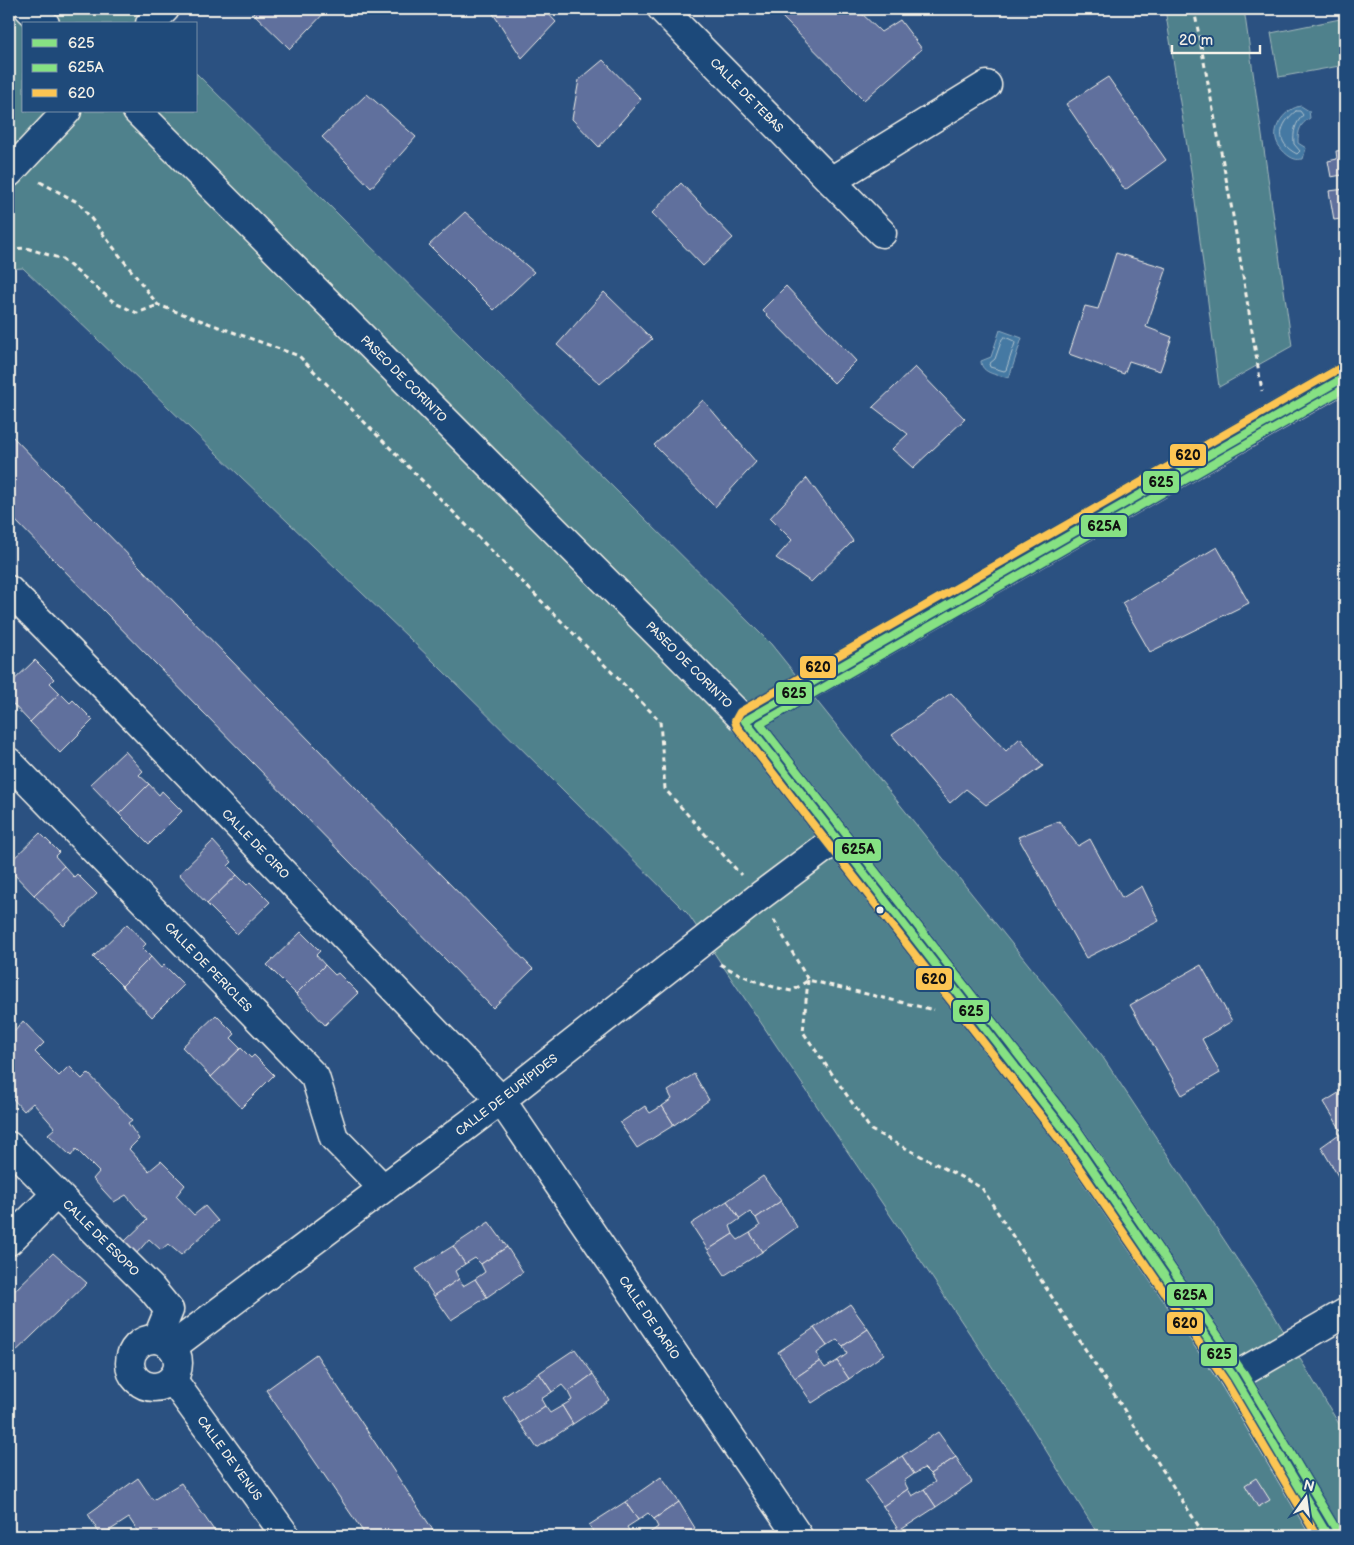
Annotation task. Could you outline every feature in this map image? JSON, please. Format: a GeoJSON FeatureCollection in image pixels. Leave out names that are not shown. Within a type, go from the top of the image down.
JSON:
{"type":"FeatureCollection","features":[{"type":"Feature","properties":{"kind":"street"},"geometry":{"type":"LineString","coordinates":[[29,9],[43,22]]}},
{"type":"Feature","properties":{"kind":"street"},"geometry":{"type":"LineString","coordinates":[[152,22],[165,9]]}},
{"type":"Feature","properties":{"kind":"street","name":"CALLE DE TEBAS"},"geometry":{"type":"LineString","coordinates":[[662,9],[882,234]]}},
{"type":"Feature","properties":{"kind":"street"},"geometry":{"type":"LineString","coordinates":[[831,181],[987,85]]}},
{"type":"Feature","properties":{"kind":"street"},"geometry":{"type":"LineString","coordinates":[[12,170],[66,112]]}},
{"type":"Feature","properties":{"kind":"street","name":"PASEO DE CORINTO"},"geometry":{"type":"LineString","coordinates":[[138,112],[746,721],[1070,1138],[1234,1377],[1328,1536]]}},
{"type":"Feature","properties":{"kind":"street"},"geometry":{"type":"LineString","coordinates":[[746,721],[1345,377]]}},
{"type":"Feature","properties":{"kind":"street","name":"CALLE DE CIRO"},"geometry":{"type":"LineString","coordinates":[[9,590],[115,697],[501,1100]]}},
{"type":"Feature","properties":{"kind":"street","name":"CALLE DE PERICLES"},"geometry":{"type":"LineString","coordinates":[[9,762],[314,1077],[334,1138],[383,1188]]}},
{"type":"Feature","properties":{"kind":"street","name":"CALLE DE EURÍPIDES"},"geometry":{"type":"LineString","coordinates":[[165,1343],[383,1188],[501,1100],[760,896],[836,839]]}},
{"type":"Feature","properties":{"kind":"street","name":"CALLE DE DARÍO"},"geometry":{"type":"LineString","coordinates":[[501,1100],[798,1536]]}},
{"type":"Feature","properties":{"kind":"street","name":"CALLE DE ESOPO"},"geometry":{"type":"LineString","coordinates":[[9,1146],[151,1288],[169,1310],[165,1343]]}},
{"type":"Feature","properties":{"kind":"street"},"geometry":{"type":"LineString","coordinates":[[9,1241],[56,1194]]}},
{"type":"Feature","properties":{"kind":"street"},"geometry":{"type":"LineString","coordinates":[[1234,1377],[1345,1313]]}},
{"type":"Feature","properties":{"kind":"street"},"geometry":{"type":"LineString","coordinates":[[146,1340],[165,1343],[177,1354],[177,1372],[164,1386],[152,1387],[142,1384],[134,1377],[130,1366],[131,1355],[136,1346],[146,1340]]}},
{"type":"Feature","properties":{"kind":"street","name":"CALLE DE VENUS"},"geometry":{"type":"LineString","coordinates":[[172,1379],[286,1536]]}},
{"type":"Feature","properties":{"kind":"path"},"geometry":{"type":"LineString","coordinates":[[1194,9],[1232,210],[1267,421]]}},
{"type":"Feature","properties":{"kind":"path"},"geometry":{"type":"LineString","coordinates":[[12,170],[79,203],[158,305],[299,356],[660,721],[665,790],[760,896],[808,980],[803,1032],[871,1130],[982,1188],[1204,1535],[1211,1536]]}},
{"type":"Feature","properties":{"kind":"path"},"geometry":{"type":"LineString","coordinates":[[9,249],[26,248],[62,260],[115,303],[137,313],[158,305]]}},
{"type":"Feature","properties":{"kind":"path"},"geometry":{"type":"LineString","coordinates":[[701,942],[716,962],[746,978],[770,987],[792,991],[808,980],[938,1011],[961,998]]}},
{"type":"Feature","properties":{"kind":"green space"},"geometry":{"type":"Polygon","coordinates":[[[9,9],[131,9],[145,22],[22,22],[22,112],[198,112],[198,75],[771,644],[1102,1056],[1274,1315],[1345,1434],[1345,1536],[1099,1536],[1021,1410],[688,914],[434,662],[23,268],[9,269],[9,9]]]}},
{"type":"Feature","properties":{"kind":"green space"},"geometry":{"type":"Polygon","coordinates":[[[1165,9],[1244,9],[1292,346],[1219,387],[1191,171],[1165,9]]]}},
{"type":"Feature","properties":{"kind":"green space"},"geometry":{"type":"Polygon","coordinates":[[[1345,18],[1345,65],[1279,77],[1271,33],[1345,18]]]}},
{"type":"Feature","properties":{"kind":"water"},"geometry":{"type":"Polygon","coordinates":[[[1301,106],[1309,111],[1310,118],[1302,125],[1299,131],[1298,143],[1306,148],[1303,159],[1297,159],[1287,155],[1280,147],[1277,142],[1276,130],[1285,114],[1301,106]]]}},
{"type":"Feature","properties":{"kind":"water"},"geometry":{"type":"Polygon","coordinates":[[[1000,330],[1022,338],[1009,378],[987,371],[984,369],[981,361],[991,357],[1000,330]]]}},
{"type":"Feature","properties":{"kind":"building"},"geometry":{"type":"Polygon","coordinates":[[[249,9],[328,9],[290,49],[249,9]]]}},
{"type":"Feature","properties":{"kind":"building"},"geometry":{"type":"Polygon","coordinates":[[[490,9],[544,9],[556,22],[522,58],[490,9]]]}},
{"type":"Feature","properties":{"kind":"building"},"geometry":{"type":"Polygon","coordinates":[[[780,9],[857,9],[881,32],[900,20],[922,49],[864,100],[777,12],[780,9]]]}},
{"type":"Feature","properties":{"kind":"building"},"geometry":{"type":"Polygon","coordinates":[[[603,60],[641,99],[599,147],[572,119],[579,80],[603,60]]]}},
{"type":"Feature","properties":{"kind":"building"},"geometry":{"type":"Polygon","coordinates":[[[1108,77],[1166,160],[1125,190],[1066,104],[1108,77]]]}},
{"type":"Feature","properties":{"kind":"building"},"geometry":{"type":"Polygon","coordinates":[[[367,94],[416,137],[371,188],[322,137],[367,94]]]}},
{"type":"Feature","properties":{"kind":"building"},"geometry":{"type":"Polygon","coordinates":[[[1345,150],[1345,189],[1342,175],[1331,177],[1328,161],[1337,159],[1336,151],[1345,150]]]}},
{"type":"Feature","properties":{"kind":"building"},"geometry":{"type":"Polygon","coordinates":[[[681,183],[733,238],[703,266],[652,213],[681,183]]]}},
{"type":"Feature","properties":{"kind":"building"},"geometry":{"type":"Polygon","coordinates":[[[1345,189],[1345,251],[1341,219],[1334,220],[1329,191],[1345,189]]]}},
{"type":"Feature","properties":{"kind":"building"},"geometry":{"type":"Polygon","coordinates":[[[465,212],[534,272],[494,310],[429,245],[465,212]]]}},
{"type":"Feature","properties":{"kind":"building"},"geometry":{"type":"Polygon","coordinates":[[[1116,253],[1167,268],[1146,327],[1172,337],[1160,371],[1129,361],[1124,374],[1069,354],[1085,306],[1098,309],[1116,253]]]}},
{"type":"Feature","properties":{"kind":"building"},"geometry":{"type":"Polygon","coordinates":[[[786,286],[856,361],[834,383],[762,310],[786,286]]]}},
{"type":"Feature","properties":{"kind":"building"},"geometry":{"type":"Polygon","coordinates":[[[604,292],[652,339],[600,384],[557,345],[604,292]]]}},
{"type":"Feature","properties":{"kind":"building"},"geometry":{"type":"Polygon","coordinates":[[[915,367],[965,419],[913,468],[892,449],[908,434],[873,407],[915,367]]]}},
{"type":"Feature","properties":{"kind":"building"},"geometry":{"type":"Polygon","coordinates":[[[703,400],[756,462],[715,507],[654,445],[703,400]]]}},
{"type":"Feature","properties":{"kind":"building"},"geometry":{"type":"Polygon","coordinates":[[[9,433],[533,969],[493,1008],[9,514],[9,433]]]}},
{"type":"Feature","properties":{"kind":"building"},"geometry":{"type":"Polygon","coordinates":[[[807,478],[853,541],[811,582],[776,558],[792,540],[770,518],[807,478]]]}},
{"type":"Feature","properties":{"kind":"building"},"geometry":{"type":"Polygon","coordinates":[[[1217,547],[1249,603],[1150,652],[1122,603],[1217,547]]]}},
{"type":"Feature","properties":{"kind":"building"},"geometry":{"type":"Polygon","coordinates":[[[35,660],[54,679],[50,683],[60,693],[30,722],[9,700],[9,685],[35,660]]]}},
{"type":"Feature","properties":{"kind":"building"},"geometry":{"type":"Polygon","coordinates":[[[60,693],[70,703],[73,700],[93,720],[60,753],[30,722],[60,693]]]}},
{"type":"Feature","properties":{"kind":"building"},"geometry":{"type":"Polygon","coordinates":[[[951,693],[1006,751],[1020,738],[1043,766],[986,805],[966,789],[950,803],[892,735],[951,693]]]}},
{"type":"Feature","properties":{"kind":"building"},"geometry":{"type":"Polygon","coordinates":[[[125,751],[143,771],[139,775],[149,784],[119,814],[90,784],[125,751]]]}},
{"type":"Feature","properties":{"kind":"building"},"geometry":{"type":"Polygon","coordinates":[[[149,784],[159,795],[162,791],[182,811],[149,844],[119,814],[149,784]]]}},
{"type":"Feature","properties":{"kind":"building"},"geometry":{"type":"Polygon","coordinates":[[[1059,821],[1078,846],[1090,839],[1122,898],[1142,886],[1159,921],[1086,958],[1018,837],[1059,821]]]}},
{"type":"Feature","properties":{"kind":"building"},"geometry":{"type":"Polygon","coordinates":[[[40,833],[59,852],[55,856],[64,866],[34,895],[9,869],[9,863],[40,833]]]}},
{"type":"Feature","properties":{"kind":"building"},"geometry":{"type":"Polygon","coordinates":[[[213,841],[232,862],[228,866],[237,875],[207,904],[179,874],[213,841]]]}},
{"type":"Feature","properties":{"kind":"building"},"geometry":{"type":"Polygon","coordinates":[[[64,866],[74,877],[77,874],[97,894],[64,926],[34,895],[64,866]]]}},
{"type":"Feature","properties":{"kind":"building"},"geometry":{"type":"Polygon","coordinates":[[[237,875],[247,885],[250,882],[270,902],[237,934],[207,904],[237,875]]]}},
{"type":"Feature","properties":{"kind":"building"},"geometry":{"type":"Polygon","coordinates":[[[127,924],[146,944],[142,948],[151,957],[122,986],[93,957],[127,924]]]}},
{"type":"Feature","properties":{"kind":"building"},"geometry":{"type":"Polygon","coordinates":[[[301,932],[320,951],[316,955],[325,965],[296,994],[267,965],[301,932]]]}},
{"type":"Feature","properties":{"kind":"building"},"geometry":{"type":"Polygon","coordinates":[[[151,957],[161,968],[164,965],[184,985],[152,1017],[122,986],[151,957]]]}},
{"type":"Feature","properties":{"kind":"building"},"geometry":{"type":"Polygon","coordinates":[[[325,965],[335,975],[338,973],[358,993],[325,1025],[296,994],[325,965]]]}},
{"type":"Feature","properties":{"kind":"building"},"geometry":{"type":"Polygon","coordinates":[[[1201,965],[1232,1021],[1202,1039],[1220,1073],[1182,1095],[1130,1005],[1201,965]]]}},
{"type":"Feature","properties":{"kind":"building"},"geometry":{"type":"Polygon","coordinates":[[[216,1015],[235,1034],[231,1038],[241,1048],[211,1077],[182,1047],[216,1015]]]}},
{"type":"Feature","properties":{"kind":"building"},"geometry":{"type":"Polygon","coordinates":[[[23,1021],[44,1043],[35,1052],[59,1076],[69,1066],[82,1079],[88,1073],[132,1120],[128,1123],[139,1139],[129,1149],[149,1171],[161,1161],[185,1185],[176,1196],[194,1215],[205,1206],[218,1221],[181,1255],[168,1244],[161,1250],[149,1239],[136,1254],[125,1241],[147,1220],[126,1195],[114,1202],[93,1179],[99,1172],[76,1149],[71,1156],[48,1134],[55,1128],[33,1103],[24,1111],[12,1098],[9,1101],[9,1025],[15,1031],[23,1021]]]}},
{"type":"Feature","properties":{"kind":"building"},"geometry":{"type":"Polygon","coordinates":[[[241,1048],[251,1058],[254,1055],[274,1075],[241,1108],[211,1077],[241,1048]]]}},
{"type":"Feature","properties":{"kind":"building"},"geometry":{"type":"Polygon","coordinates":[[[694,1074],[709,1100],[674,1125],[662,1106],[672,1099],[668,1091],[694,1074]]]}},
{"type":"Feature","properties":{"kind":"building"},"geometry":{"type":"Polygon","coordinates":[[[1345,1089],[1345,1188],[1321,1147],[1342,1132],[1324,1102],[1345,1089]]]}},
{"type":"Feature","properties":{"kind":"building"},"geometry":{"type":"Polygon","coordinates":[[[645,1106],[650,1113],[662,1106],[674,1125],[637,1148],[620,1123],[645,1106]]]}},
{"type":"Feature","properties":{"kind":"building"},"geometry":{"type":"Polygon","coordinates":[[[763,1176],[781,1201],[756,1218],[750,1212],[740,1219],[727,1201],[763,1176]]]}},
{"type":"Feature","properties":{"kind":"building"},"geometry":{"type":"Polygon","coordinates":[[[727,1201],[740,1219],[730,1226],[733,1234],[708,1250],[691,1224],[727,1201]]]}},
{"type":"Feature","properties":{"kind":"building"},"geometry":{"type":"Polygon","coordinates":[[[781,1201],[797,1227],[762,1252],[750,1233],[760,1226],[756,1218],[781,1201]]]}},
{"type":"Feature","properties":{"kind":"building"},"geometry":{"type":"Polygon","coordinates":[[[489,1222],[507,1247],[481,1264],[475,1258],[465,1264],[453,1246],[489,1222]]]}},
{"type":"Feature","properties":{"kind":"building"},"geometry":{"type":"Polygon","coordinates":[[[750,1233],[762,1252],[725,1275],[708,1250],[733,1234],[738,1240],[750,1233]]]}},
{"type":"Feature","properties":{"kind":"building"},"geometry":{"type":"Polygon","coordinates":[[[453,1246],[465,1264],[455,1271],[459,1279],[434,1296],[416,1269],[453,1246]]]}},
{"type":"Feature","properties":{"kind":"building"},"geometry":{"type":"Polygon","coordinates":[[[507,1247],[523,1272],[487,1297],[475,1279],[485,1272],[481,1264],[507,1247]]]}},
{"type":"Feature","properties":{"kind":"building"},"geometry":{"type":"Polygon","coordinates":[[[53,1253],[87,1283],[9,1358],[9,1296],[53,1253]]]}},
{"type":"Feature","properties":{"kind":"building"},"geometry":{"type":"Polygon","coordinates":[[[459,1279],[463,1286],[475,1279],[487,1297],[451,1320],[434,1296],[459,1279]]]}},
{"type":"Feature","properties":{"kind":"building"},"geometry":{"type":"Polygon","coordinates":[[[850,1304],[868,1329],[843,1346],[837,1340],[827,1346],[814,1328],[850,1304]]]}},
{"type":"Feature","properties":{"kind":"building"},"geometry":{"type":"Polygon","coordinates":[[[814,1328],[827,1346],[817,1353],[820,1361],[795,1378],[778,1352],[814,1328]]]}},
{"type":"Feature","properties":{"kind":"building"},"geometry":{"type":"Polygon","coordinates":[[[868,1329],[884,1354],[849,1379],[837,1361],[847,1354],[843,1346],[868,1329]]]}},
{"type":"Feature","properties":{"kind":"building"},"geometry":{"type":"Polygon","coordinates":[[[575,1349],[593,1374],[568,1392],[562,1385],[552,1392],[539,1373],[575,1349]]]}},
{"type":"Feature","properties":{"kind":"building"},"geometry":{"type":"Polygon","coordinates":[[[316,1354],[437,1536],[366,1536],[266,1390],[316,1354]]]}},
{"type":"Feature","properties":{"kind":"building"},"geometry":{"type":"Polygon","coordinates":[[[820,1361],[825,1368],[837,1361],[849,1379],[812,1403],[795,1378],[820,1361]]]}},
{"type":"Feature","properties":{"kind":"building"},"geometry":{"type":"Polygon","coordinates":[[[539,1373],[552,1392],[541,1399],[545,1406],[520,1423],[503,1397],[539,1373]]]}},
{"type":"Feature","properties":{"kind":"building"},"geometry":{"type":"Polygon","coordinates":[[[593,1374],[609,1400],[573,1424],[562,1406],[572,1400],[568,1392],[593,1374]]]}},
{"type":"Feature","properties":{"kind":"building"},"geometry":{"type":"Polygon","coordinates":[[[545,1406],[550,1413],[562,1406],[573,1424],[537,1448],[520,1423],[545,1406]]]}},
{"type":"Feature","properties":{"kind":"building"},"geometry":{"type":"Polygon","coordinates":[[[938,1432],[956,1457],[930,1474],[924,1468],[914,1474],[902,1456],[938,1432]]]}},
{"type":"Feature","properties":{"kind":"building"},"geometry":{"type":"Polygon","coordinates":[[[902,1456],[914,1474],[904,1481],[908,1489],[883,1506],[865,1480],[902,1456]]]}},
{"type":"Feature","properties":{"kind":"building"},"geometry":{"type":"Polygon","coordinates":[[[956,1457],[972,1482],[936,1507],[924,1489],[935,1482],[930,1474],[956,1457]]]}},
{"type":"Feature","properties":{"kind":"building"},"geometry":{"type":"Polygon","coordinates":[[[661,1477],[679,1502],[654,1519],[648,1513],[638,1520],[625,1502],[661,1477]]]}},
{"type":"Feature","properties":{"kind":"building"},"geometry":{"type":"Polygon","coordinates":[[[138,1478],[153,1500],[181,1483],[218,1536],[141,1536],[129,1518],[101,1536],[88,1514],[138,1478]]]}},
{"type":"Feature","properties":{"kind":"building"},"geometry":{"type":"Polygon","coordinates":[[[1256,1478],[1270,1500],[1258,1507],[1245,1485],[1256,1478]]]}},
{"type":"Feature","properties":{"kind":"building"},"geometry":{"type":"Polygon","coordinates":[[[908,1489],[912,1496],[924,1489],[936,1507],[899,1531],[883,1506],[908,1489]]]}},
{"type":"Feature","properties":{"kind":"building"},"geometry":{"type":"Polygon","coordinates":[[[625,1502],[638,1520],[627,1527],[631,1534],[628,1536],[596,1536],[589,1525],[625,1502]]]}},
{"type":"Feature","properties":{"kind":"building"},"geometry":{"type":"Polygon","coordinates":[[[679,1502],[695,1528],[683,1536],[649,1536],[648,1534],[658,1527],[654,1519],[679,1502]]]}},
{"type":"Feature","properties":{"kind":"transit line","name":"620"},"geometry":{"type":"LineString","coordinates":[[1317,1536],[1226,1382],[1062,1143],[737,727],[735,721],[740,712],[1340,368]]}},
{"type":"Feature","properties":{"kind":"transit line","name":"625"},"geometry":{"type":"LineString","coordinates":[[1328,1536],[1234,1377],[1070,1137],[745,721],[1345,377]]}},
{"type":"Feature","properties":{"kind":"transit line","name":"625A"},"geometry":{"type":"LineString","coordinates":[[1337,1531],[1242,1371],[1078,1131],[760,724],[1345,388]]}}]}
